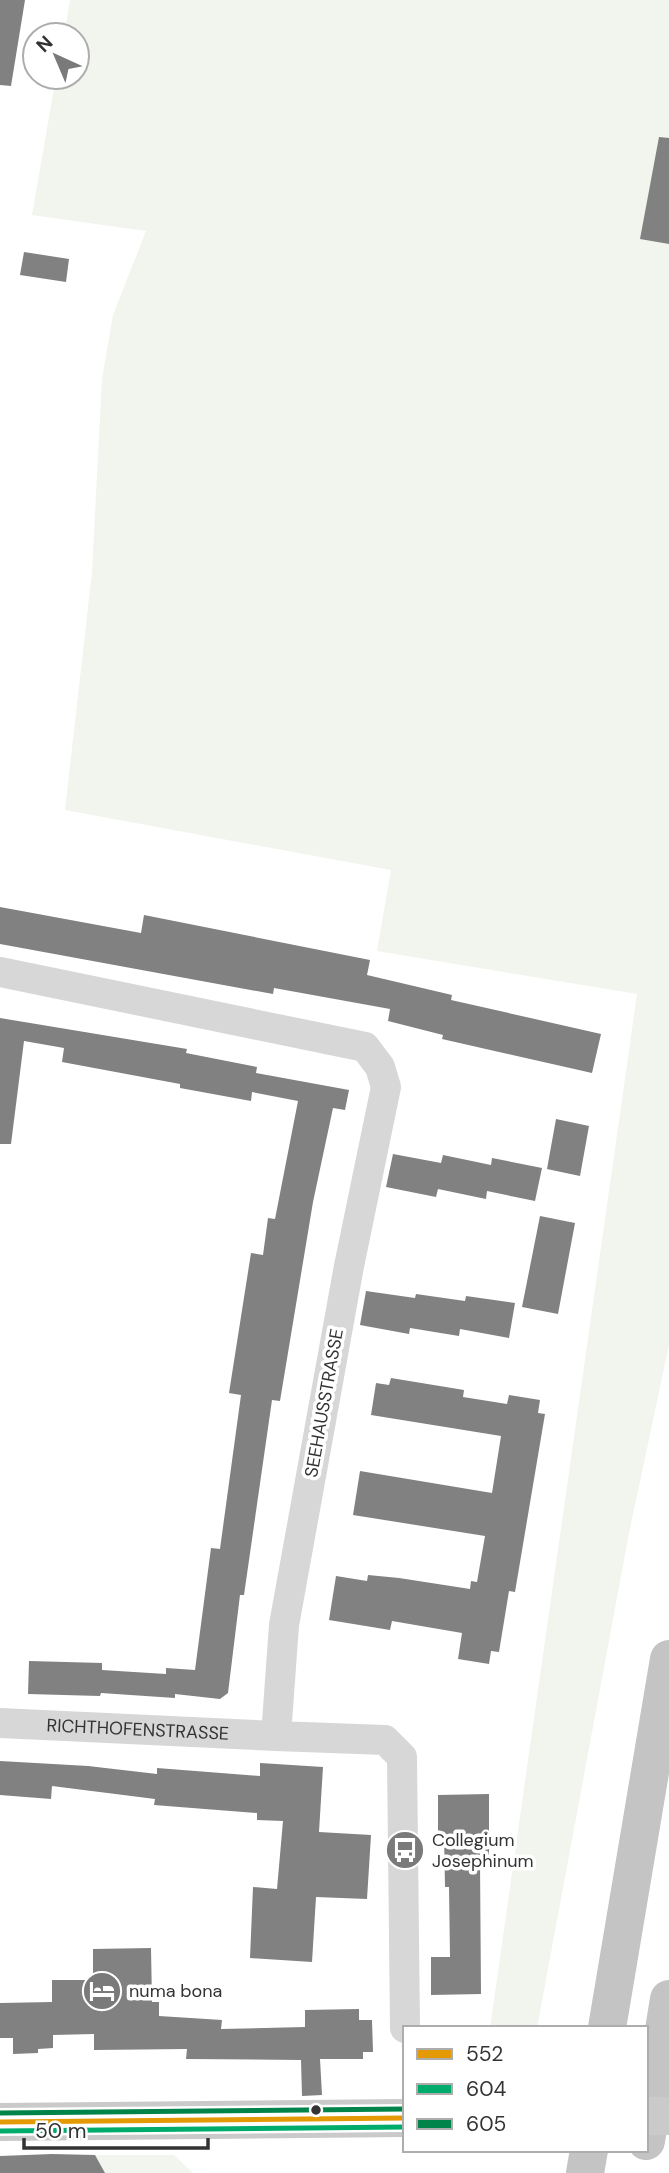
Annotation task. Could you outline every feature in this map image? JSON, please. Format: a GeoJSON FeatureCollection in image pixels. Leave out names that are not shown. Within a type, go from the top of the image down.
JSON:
{"type":"FeatureCollection","features":[{"type":"Feature","properties":{"kind":"highway"},"geometry":{"type":"LineString","coordinates":[[607,2026],[669,1659]]}},
{"type":"Feature","properties":{"kind":"highway"},"geometry":{"type":"LineString","coordinates":[[648,2129],[669,1999]]}},
{"type":"Feature","properties":{"kind":"highway"},"geometry":{"type":"LineString","coordinates":[[585,2173],[589,2152]]}},
{"type":"Feature","properties":{"kind":"highway"},"geometry":{"type":"LineString","coordinates":[[641,2173],[645,2152]]}},
{"type":"Feature","properties":{"kind":"main road"},"geometry":{"type":"LineString","coordinates":[[648,2116],[669,2116]]}},
{"type":"Feature","properties":{"kind":"main road"},"geometry":{"type":"LineString","coordinates":[[0,2122],[403,2118]]}},
{"type":"Feature","properties":{"kind":"street","name":"SEEHAUSSTRASSE"},"geometry":{"type":"LineString","coordinates":[[0,972],[365,1047],[380,1067],[386,1087],[346,1278],[284,1625],[276,1736]]}},
{"type":"Feature","properties":{"kind":"street","name":"RICHTHOFENSTRASSE"},"geometry":{"type":"LineString","coordinates":[[0,1723],[276,1736]]}},
{"type":"Feature","properties":{"kind":"street"},"geometry":{"type":"LineString","coordinates":[[276,1736],[385,1740],[402,1758],[405,2026]]}},
{"type":"Feature","properties":{"kind":"shaded area"},"geometry":{"type":"Polygon","coordinates":[[[70,0],[669,0],[669,1345],[629,1533],[537,2026],[490,2026],[637,994],[377,951],[391,870],[65,810],[92,572],[102,379],[113,315],[146,231],[32,215],[54,91],[91,91],[91,21],[66,21],[70,0]]]}},
{"type":"Feature","properties":{"kind":"shaded area"},"geometry":{"type":"Polygon","coordinates":[[[93,2155],[174,2155],[193,2173],[103,2173],[93,2164],[93,2155]]]}},
{"type":"Feature","properties":{"kind":"building"},"geometry":{"type":"Polygon","coordinates":[[[0,0],[25,0],[11,86],[0,85],[0,0]]]}},
{"type":"Feature","properties":{"kind":"building"},"geometry":{"type":"Polygon","coordinates":[[[659,137],[669,138],[669,244],[640,239],[659,137]]]}},
{"type":"Feature","properties":{"kind":"building"},"geometry":{"type":"Polygon","coordinates":[[[24,252],[69,259],[66,282],[20,275],[24,252]]]}},
{"type":"Feature","properties":{"kind":"building"},"geometry":{"type":"Polygon","coordinates":[[[0,907],[141,933],[144,915],[370,960],[367,975],[452,995],[451,1000],[601,1034],[592,1073],[442,1039],[443,1035],[388,1021],[390,1009],[274,988],[273,994],[0,944],[0,907]]]}},
{"type":"Feature","properties":{"kind":"building"},"geometry":{"type":"Polygon","coordinates":[[[0,1018],[187,1049],[186,1053],[257,1067],[256,1073],[349,1090],[345,1110],[333,1108],[313,1202],[280,1401],[272,1400],[244,1595],[240,1595],[228,1693],[220,1699],[175,1694],[175,1698],[101,1693],[100,1696],[28,1694],[29,1661],[102,1663],[102,1670],[166,1674],[166,1668],[195,1670],[211,1548],[220,1549],[241,1395],[229,1393],[251,1253],[263,1255],[268,1218],[275,1219],[298,1101],[252,1092],[251,1101],[180,1088],[180,1084],[62,1062],[64,1048],[24,1041],[11,1144],[0,1144],[0,1018]]]}},
{"type":"Feature","properties":{"kind":"building"},"geometry":{"type":"Polygon","coordinates":[[[556,1119],[589,1126],[580,1176],[547,1169],[556,1119]]]}},
{"type":"Feature","properties":{"kind":"building"},"geometry":{"type":"Polygon","coordinates":[[[393,1154],[441,1163],[443,1155],[491,1165],[492,1158],[542,1168],[535,1201],[487,1191],[486,1199],[438,1189],[436,1197],[386,1187],[393,1154]]]}},
{"type":"Feature","properties":{"kind":"building"},"geometry":{"type":"Polygon","coordinates":[[[540,1216],[575,1223],[558,1314],[522,1307],[540,1216]]]}},
{"type":"Feature","properties":{"kind":"building"},"geometry":{"type":"Polygon","coordinates":[[[366,1291],[465,1301],[466,1296],[515,1303],[509,1338],[460,1329],[459,1336],[410,1328],[409,1334],[360,1325],[366,1291]]]}},
{"type":"Feature","properties":{"kind":"building"},"geometry":{"type":"Polygon","coordinates":[[[391,1378],[464,1390],[463,1397],[507,1404],[509,1395],[540,1400],[538,1413],[545,1414],[515,1592],[509,1591],[499,1652],[491,1651],[489,1664],[458,1659],[462,1633],[392,1621],[390,1630],[329,1620],[336,1576],[367,1581],[368,1575],[399,1578],[470,1589],[471,1581],[477,1582],[485,1536],[353,1515],[360,1471],[492,1493],[501,1436],[371,1415],[376,1383],[389,1385],[391,1378]]]}},
{"type":"Feature","properties":{"kind":"building"},"geometry":{"type":"Polygon","coordinates":[[[0,1761],[88,1766],[157,1774],[157,1768],[260,1776],[260,1763],[323,1767],[319,1832],[371,1835],[367,1899],[316,1897],[312,1962],[250,1958],[253,1887],[277,1889],[283,1821],[257,1820],[257,1813],[154,1805],[155,1799],[52,1786],[51,1799],[0,1795],[0,1761]]]}},
{"type":"Feature","properties":{"kind":"building"},"geometry":{"type":"Polygon","coordinates":[[[489,1794],[489,1862],[480,1862],[481,1994],[431,1995],[431,1957],[450,1957],[449,1887],[445,1887],[444,1834],[438,1834],[438,1795],[489,1794]]]}},
{"type":"Feature","properties":{"kind":"building"},"geometry":{"type":"Polygon","coordinates":[[[151,1948],[152,2002],[159,2002],[159,2016],[222,2020],[221,2029],[305,2027],[305,2010],[359,2009],[359,2020],[372,2020],[373,2052],[363,2052],[363,2059],[320,2059],[322,2095],[302,2096],[301,2060],[186,2059],[187,2049],[94,2050],[94,2034],[53,2035],[53,2048],[38,2049],[38,2053],[13,2054],[13,2038],[0,2038],[0,2003],[52,2002],[52,1980],[93,1980],[93,1949],[151,1948]]]}},
{"type":"Feature","properties":{"kind":"building"},"geometry":{"type":"Polygon","coordinates":[[[95,2155],[105,2173],[0,2173],[0,2156],[95,2155]]]}},
{"type":"Feature","properties":{"kind":"transit line","name":"605"},"geometry":{"type":"LineString","coordinates":[[0,2113],[403,2109]]}},
{"type":"Feature","properties":{"kind":"transit line","name":"552"},"geometry":{"type":"LineString","coordinates":[[0,2122],[403,2118]]}},
{"type":"Feature","properties":{"kind":"transit line","name":"604"},"geometry":{"type":"LineString","coordinates":[[0,2131],[403,2127]]}},
{"type":"Feature","properties":{"kind":"place","name":"Collegium Josephinum"},"geometry":{"type":"Point","coordinates":[405,1850]}},
{"type":"Feature","properties":{"kind":"place","name":"numa bona"},"geometry":{"type":"Point","coordinates":[102,1991]}}]}
